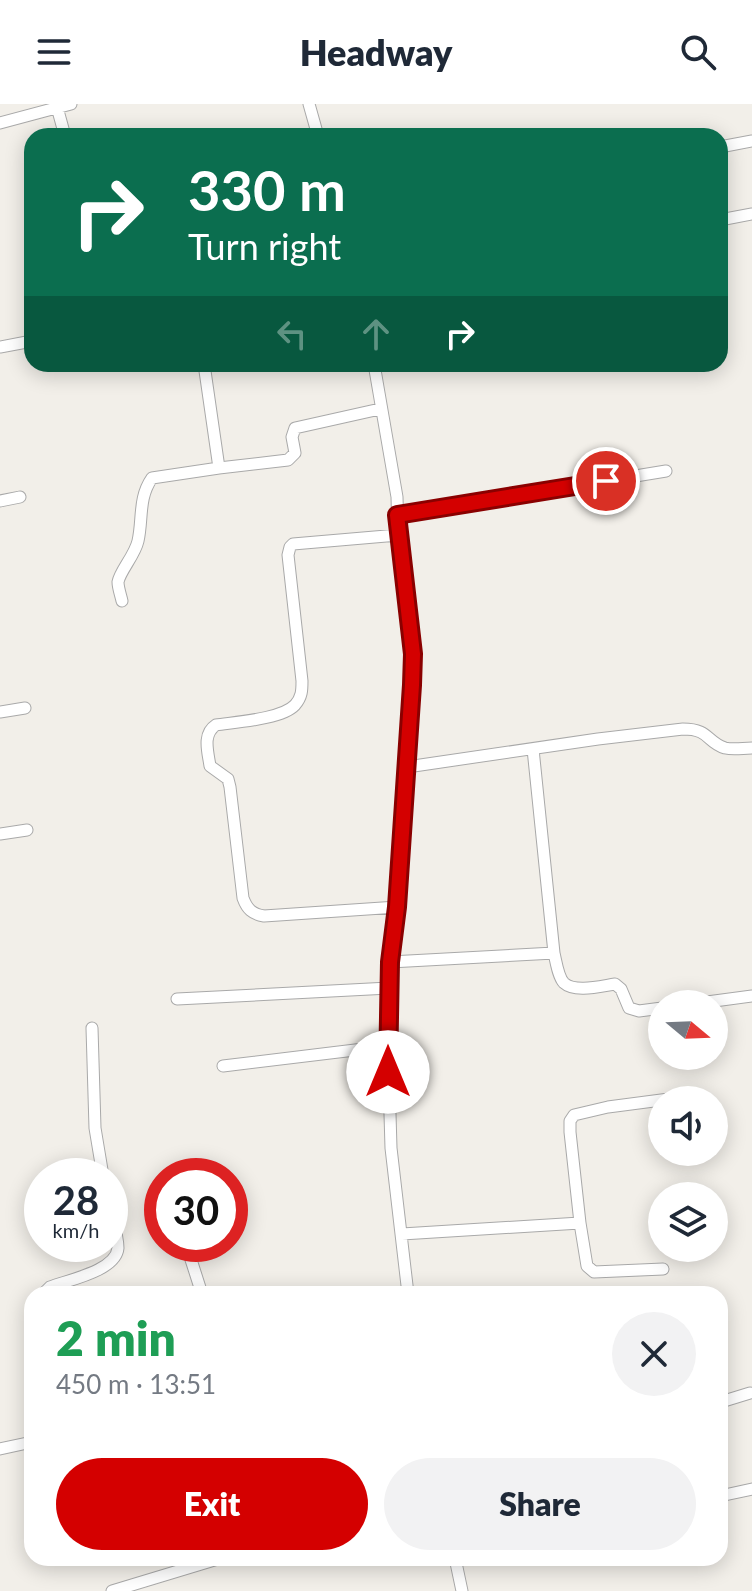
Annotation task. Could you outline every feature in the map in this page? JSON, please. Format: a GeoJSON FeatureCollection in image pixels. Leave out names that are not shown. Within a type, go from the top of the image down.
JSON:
{"type":"FeatureCollection","features":[{"type":"Feature","properties":{"kind":"street"},"geometry":{"type":"LineString","coordinates":[[0,123],[71,104]]}},
{"type":"Feature","properties":{"kind":"street"},"geometry":{"type":"LineString","coordinates":[[309,104],[316,128]]}},
{"type":"Feature","properties":{"kind":"street"},"geometry":{"type":"LineString","coordinates":[[57,107],[63,128]]}},
{"type":"Feature","properties":{"kind":"street"},"geometry":{"type":"LineString","coordinates":[[728,146],[752,141]]}},
{"type":"Feature","properties":{"kind":"street"},"geometry":{"type":"LineString","coordinates":[[728,218],[752,214]]}},
{"type":"Feature","properties":{"kind":"street"},"geometry":{"type":"LineString","coordinates":[[0,347],[24,342]]}},
{"type":"Feature","properties":{"kind":"street"},"geometry":{"type":"LineString","coordinates":[[205,372],[219,468]]}},
{"type":"Feature","properties":{"kind":"street"},"geometry":{"type":"LineString","coordinates":[[375,372],[397,497],[398,535],[413,654],[397,907],[390,962],[388,1046],[391,1148],[407,1286]]}},
{"type":"Feature","properties":{"kind":"street"},"geometry":{"type":"LineString","coordinates":[[122,601],[119,578],[139,540],[141,504],[152,478],[288,460],[295,453],[292,437],[295,428],[380,409]]}},
{"type":"Feature","properties":{"kind":"street"},"geometry":{"type":"LineString","coordinates":[[397,515],[666,471]]}},
{"type":"Feature","properties":{"kind":"street"},"geometry":{"type":"LineString","coordinates":[[0,501],[20,497]]}},
{"type":"Feature","properties":{"kind":"street"},"geometry":{"type":"LineString","coordinates":[[397,907],[264,916],[252,913],[243,898],[230,787],[225,776],[210,766],[207,736],[216,725],[288,711],[298,703],[302,694],[288,555],[290,547],[293,544],[398,535]]}},
{"type":"Feature","properties":{"kind":"street"},"geometry":{"type":"LineString","coordinates":[[0,712],[25,708]]}},
{"type":"Feature","properties":{"kind":"street"},"geometry":{"type":"LineString","coordinates":[[407,767],[683,729],[696,729],[727,748],[752,748]]}},
{"type":"Feature","properties":{"kind":"street"},"geometry":{"type":"LineString","coordinates":[[533,749],[554,953],[562,981],[577,988],[615,984],[621,989],[629,1008],[648,1010]]}},
{"type":"Feature","properties":{"kind":"street"},"geometry":{"type":"LineString","coordinates":[[0,834],[27,830]]}},
{"type":"Feature","properties":{"kind":"street"},"geometry":{"type":"LineString","coordinates":[[390,962],[554,953]]}},
{"type":"Feature","properties":{"kind":"street"},"geometry":{"type":"LineString","coordinates":[[177,999],[389,988]]}},
{"type":"Feature","properties":{"kind":"street"},"geometry":{"type":"LineString","coordinates":[[728,999],[752,996]]}},
{"type":"Feature","properties":{"kind":"street"},"geometry":{"type":"LineString","coordinates":[[92,1028],[95,1128],[100,1158]]}},
{"type":"Feature","properties":{"kind":"street"},"geometry":{"type":"LineString","coordinates":[[223,1066],[388,1046]]}},
{"type":"Feature","properties":{"kind":"street"},"geometry":{"type":"LineString","coordinates":[[648,1102],[574,1115],[570,1121],[570,1132],[587,1266],[594,1272],[663,1269]]}},
{"type":"Feature","properties":{"kind":"street"},"geometry":{"type":"LineString","coordinates":[[402,1234],[580,1223]]}},
{"type":"Feature","properties":{"kind":"street"},"geometry":{"type":"LineString","coordinates":[[53,1286],[111,1262]]}},
{"type":"Feature","properties":{"kind":"street"},"geometry":{"type":"LineString","coordinates":[[192,1262],[199,1286]]}},
{"type":"Feature","properties":{"kind":"street"},"geometry":{"type":"LineString","coordinates":[[728,1400],[750,1393]]}},
{"type":"Feature","properties":{"kind":"street"},"geometry":{"type":"LineString","coordinates":[[0,1449],[24,1444]]}},
{"type":"Feature","properties":{"kind":"street"},"geometry":{"type":"LineString","coordinates":[[728,1494],[752,1489]]}},
{"type":"Feature","properties":{"kind":"street"},"geometry":{"type":"LineString","coordinates":[[112,1591],[195,1566]]}},
{"type":"Feature","properties":{"kind":"street"},"geometry":{"type":"LineString","coordinates":[[457,1566],[462,1591]]}},
{"type":"Feature","properties":{"kind":"route"},"geometry":{"type":"LineString","coordinates":[[388,1072],[390,962],[397,907],[413,654],[397,515],[606,481]]}}]}
